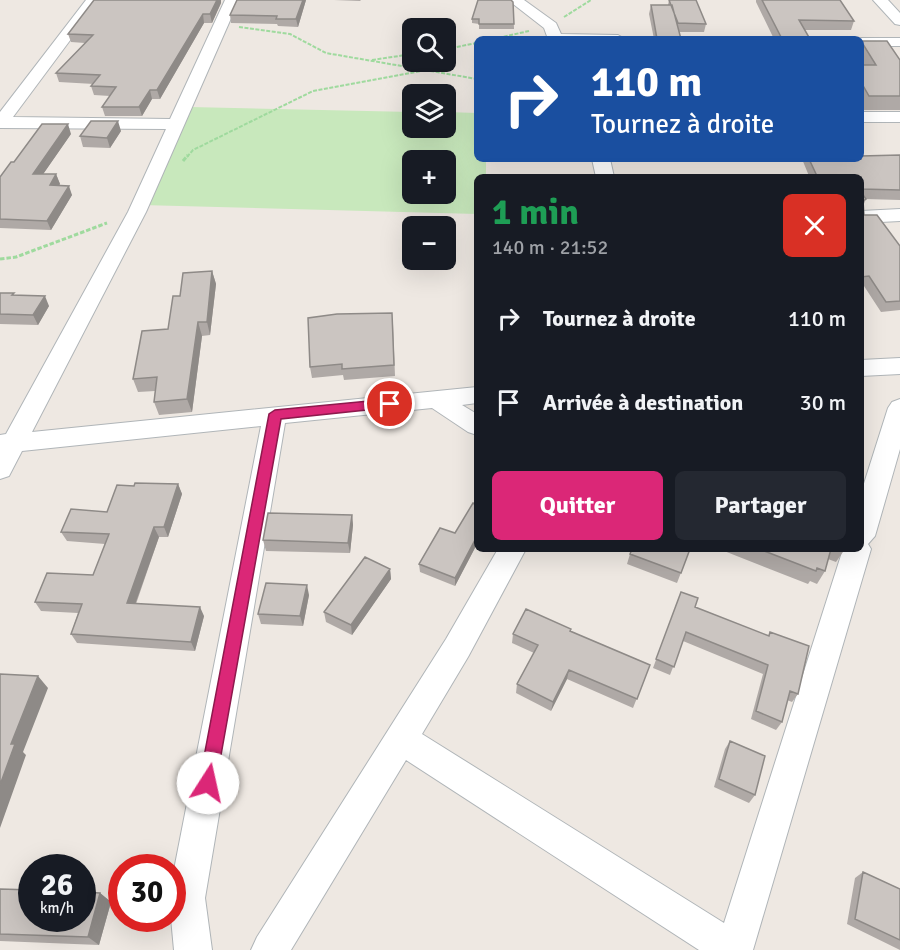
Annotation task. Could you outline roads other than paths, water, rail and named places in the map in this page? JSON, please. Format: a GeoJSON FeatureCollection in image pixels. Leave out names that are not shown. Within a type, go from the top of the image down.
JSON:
{"type":"FeatureCollection","features":[{"type":"Feature","properties":{"kind":"street"},"geometry":{"type":"LineString","coordinates":[[0,122],[93,0]]}},
{"type":"Feature","properties":{"kind":"street"},"geometry":{"type":"LineString","coordinates":[[0,469],[6,443],[137,213],[232,0]]}},
{"type":"Feature","properties":{"kind":"street"},"geometry":{"type":"LineString","coordinates":[[515,0],[551,26],[554,36]]}},
{"type":"Feature","properties":{"kind":"street"},"geometry":{"type":"LineString","coordinates":[[880,0],[900,21]]}},
{"type":"Feature","properties":{"kind":"street"},"geometry":{"type":"LineString","coordinates":[[864,42],[900,42]]}},
{"type":"Feature","properties":{"kind":"street"},"geometry":{"type":"LineString","coordinates":[[864,117],[900,117]]}},
{"type":"Feature","properties":{"kind":"street"},"geometry":{"type":"LineString","coordinates":[[0,122],[175,124]]}},
{"type":"Feature","properties":{"kind":"street"},"geometry":{"type":"LineString","coordinates":[[864,217],[900,215]]}},
{"type":"Feature","properties":{"kind":"street"},"geometry":{"type":"LineString","coordinates":[[864,368],[900,366]]}},
{"type":"Feature","properties":{"kind":"street"},"geometry":{"type":"LineString","coordinates":[[6,443],[474,395]]}},
{"type":"Feature","properties":{"kind":"street"},"geometry":{"type":"LineString","coordinates":[[436,399],[474,424]]}},
{"type":"Feature","properties":{"kind":"street"},"geometry":{"type":"LineString","coordinates":[[864,526],[900,408]]}},
{"type":"Feature","properties":{"kind":"street"},"geometry":{"type":"LineString","coordinates":[[192,950],[187,898],[275,414]]}},
{"type":"Feature","properties":{"kind":"street"},"geometry":{"type":"LineString","coordinates":[[270,950],[458,648],[510,552]]}},
{"type":"Feature","properties":{"kind":"street"},"geometry":{"type":"LineString","coordinates":[[401,739],[734,950],[856,552]]}}]}
